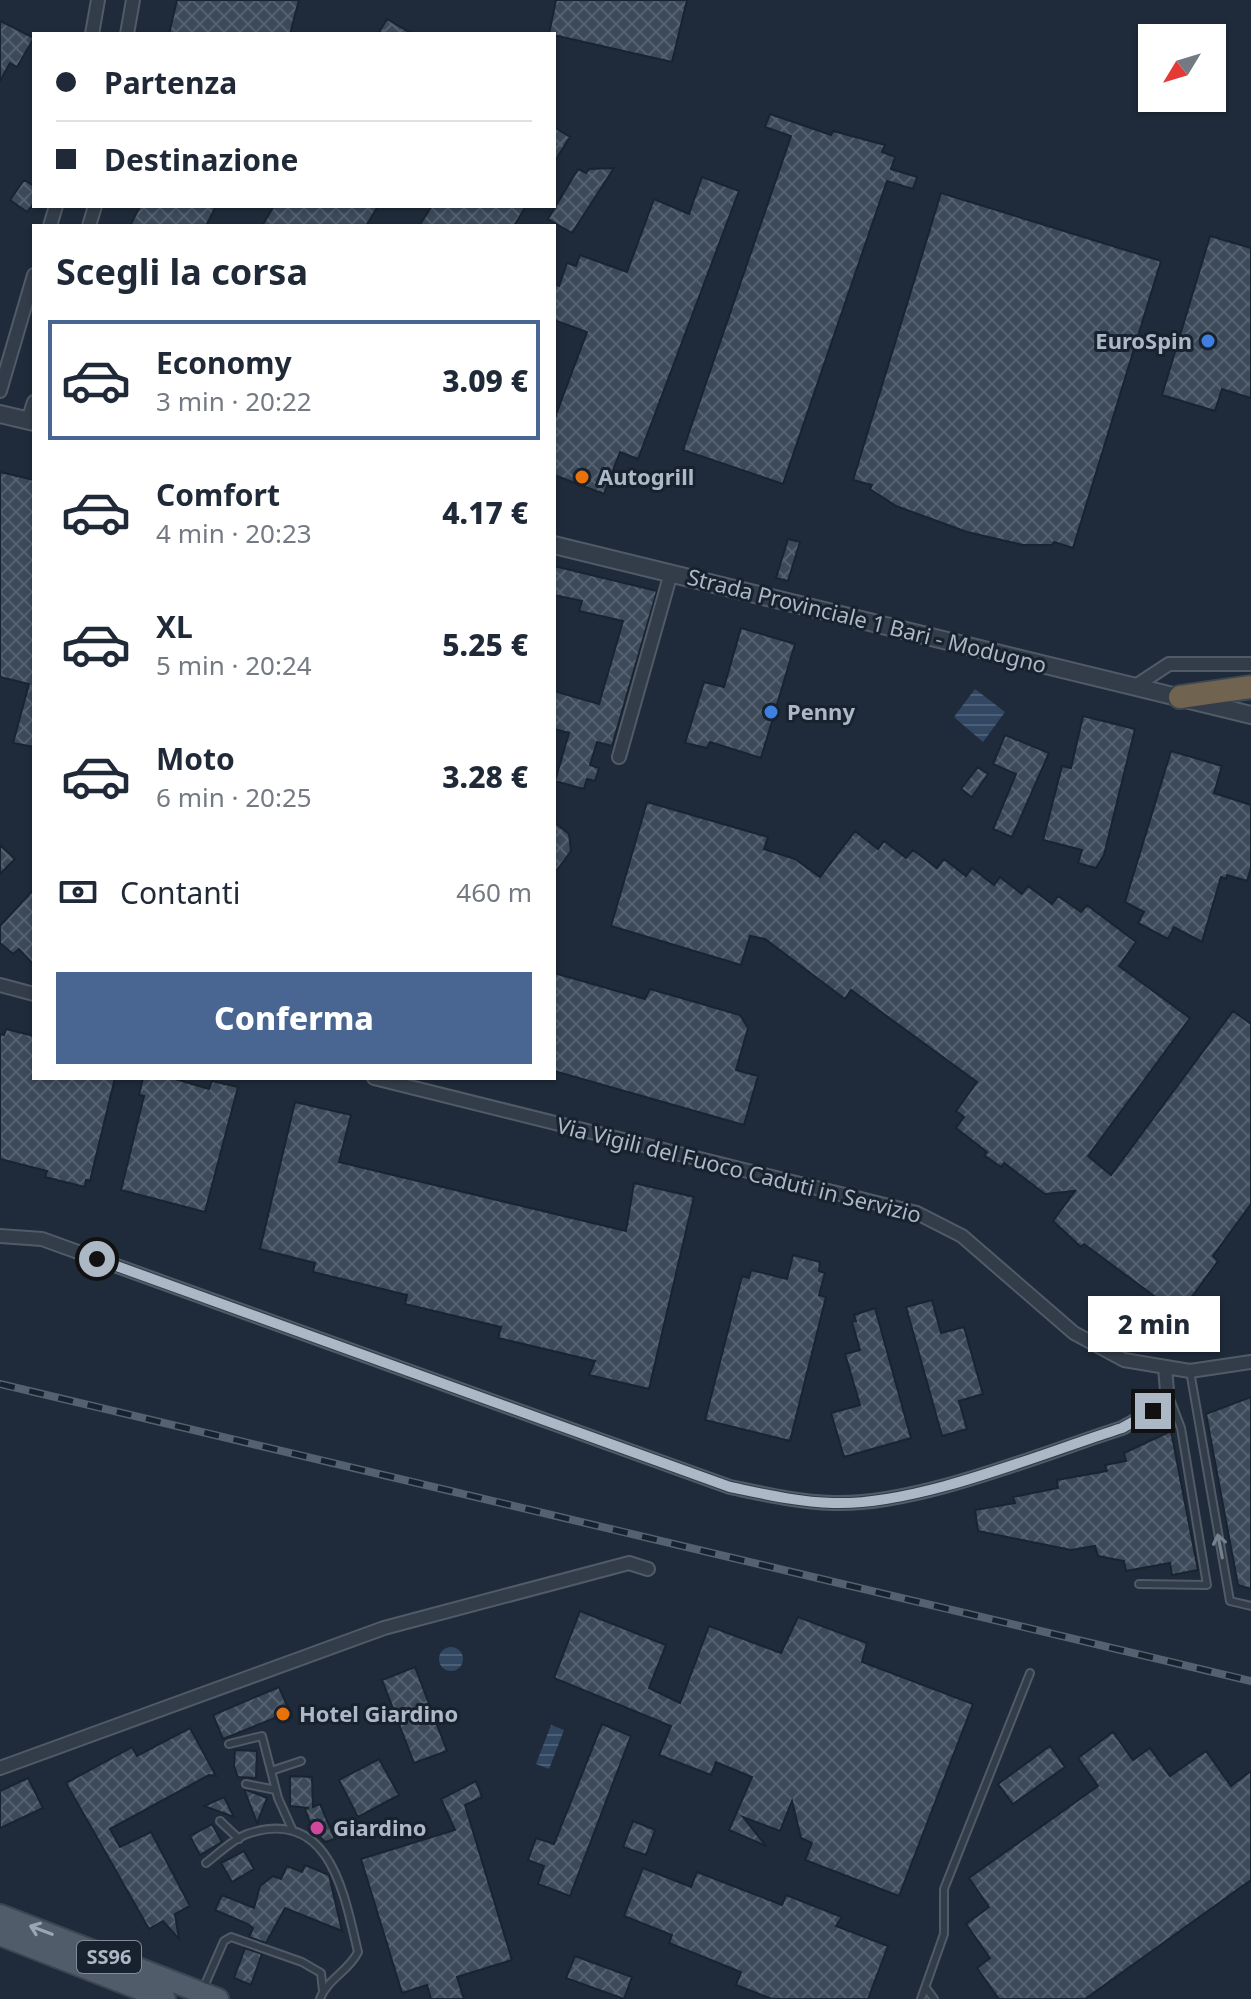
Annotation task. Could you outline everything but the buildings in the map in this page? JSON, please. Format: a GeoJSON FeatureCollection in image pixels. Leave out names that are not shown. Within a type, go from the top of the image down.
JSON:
{"type":"FeatureCollection","features":[{"type":"Feature","properties":{"kind":"highway"},"geometry":{"type":"LineString","coordinates":[[1180,697],[1251,687]]}},
{"type":"Feature","properties":{"kind":"main road","name":"SS96"},"geometry":{"type":"LineString","coordinates":[[0,1915],[210,1996]]}},
{"type":"Feature","properties":{"kind":"main road","name":"SS96"},"geometry":{"type":"LineString","coordinates":[[0,1935],[165,1999]]}},
{"type":"Feature","properties":{"kind":"street"},"geometry":{"type":"LineString","coordinates":[[92,32],[98,0]]}},
{"type":"Feature","properties":{"kind":"street"},"geometry":{"type":"LineString","coordinates":[[127,32],[133,0]]}},
{"type":"Feature","properties":{"kind":"street"},"geometry":{"type":"LineString","coordinates":[[0,391],[32,282]]}},
{"type":"Feature","properties":{"kind":"street"},"geometry":{"type":"LineString","coordinates":[[0,414],[31,421]]}},
{"type":"Feature","properties":{"kind":"street","name":"Strada Provinciale 1 Bari - Modugno"},"geometry":{"type":"LineString","coordinates":[[556,545],[1251,715]]}},
{"type":"Feature","properties":{"kind":"street"},"geometry":{"type":"LineString","coordinates":[[619,757],[671,573]]}},
{"type":"Feature","properties":{"kind":"street"},"geometry":{"type":"LineString","coordinates":[[1134,687],[1169,664],[1251,664]]}},
{"type":"Feature","properties":{"kind":"street"},"geometry":{"type":"LineString","coordinates":[[0,985],[32,993]]}},
{"type":"Feature","properties":{"kind":"street","name":"Via Vigili del Fuoco Caduti in Servizio"},"geometry":{"type":"LineString","coordinates":[[382,1080],[917,1213],[962,1236],[1074,1333],[1124,1360],[1190,1371],[1251,1362]]}},
{"type":"Feature","properties":{"kind":"street"},"geometry":{"type":"LineString","coordinates":[[0,1236],[42,1239],[730,1487],[800,1500],[835,1503],[901,1495],[989,1471],[1122,1428],[1153,1411],[1167,1391],[1165,1368]]}},
{"type":"Feature","properties":{"kind":"street"},"geometry":{"type":"LineString","coordinates":[[0,1768],[384,1628],[629,1563],[648,1569]]}},
{"type":"Feature","properties":{"kind":"lane"},"geometry":{"type":"LineString","coordinates":[[1190,1371],[1230,1601],[1251,1606]]}},
{"type":"Feature","properties":{"kind":"lane"},"geometry":{"type":"LineString","coordinates":[[1139,1584],[1207,1585],[1181,1428],[1167,1391]]}},
{"type":"Feature","properties":{"kind":"lane"},"geometry":{"type":"LineString","coordinates":[[921,1999],[944,1934],[944,1889],[1030,1673]]}},
{"type":"Feature","properties":{"kind":"lane"},"geometry":{"type":"LineString","coordinates":[[229,1744],[262,1736],[276,1790],[292,1829],[329,1859],[344,1897],[358,1952],[353,1963],[323,1991],[320,1999]]}},
{"type":"Feature","properties":{"kind":"lane"},"geometry":{"type":"LineString","coordinates":[[271,1771],[301,1761]]}},
{"type":"Feature","properties":{"kind":"lane"},"geometry":{"type":"LineString","coordinates":[[246,1784],[276,1790]]}},
{"type":"Feature","properties":{"kind":"lane"},"geometry":{"type":"LineString","coordinates":[[220,1821],[239,1839]]}},
{"type":"Feature","properties":{"kind":"lane"},"geometry":{"type":"LineString","coordinates":[[206,1863],[239,1839],[266,1830],[292,1829]]}},
{"type":"Feature","properties":{"kind":"lane"},"geometry":{"type":"LineString","coordinates":[[210,1996],[224,1941],[231,1937],[302,1962],[321,1973],[323,1991]]}},
{"type":"Feature","properties":{"kind":"lane"},"geometry":{"type":"LineString","coordinates":[[926,1988],[934,1999]]}},
{"type":"Feature","properties":{"kind":"water"},"geometry":{"type":"Polygon","coordinates":[[[975,689],[1005,712],[983,742],[954,717],[975,689]]]}},
{"type":"Feature","properties":{"kind":"water"},"geometry":{"type":"Polygon","coordinates":[[[451,1647],[460,1650],[463,1659],[460,1668],[451,1671],[442,1668],[439,1659],[442,1650],[451,1647]]]}},
{"type":"Feature","properties":{"kind":"water"},"geometry":{"type":"Polygon","coordinates":[[[551,1725],[564,1730],[549,1769],[536,1764],[551,1725]]]}},
{"type":"Feature","properties":{"kind":"railway"},"geometry":{"type":"LineString","coordinates":[[0,1384],[1251,1681]]}},
{"type":"Feature","properties":{"kind":"place","name":"EuroSpin"},"geometry":{"type":"Point","coordinates":[1208,341]}},
{"type":"Feature","properties":{"kind":"place","name":"Autogrill"},"geometry":{"type":"Point","coordinates":[582,477]}},
{"type":"Feature","properties":{"kind":"place","name":"Penny"},"geometry":{"type":"Point","coordinates":[771,712]}},
{"type":"Feature","properties":{"kind":"place","name":"Hotel Giardino"},"geometry":{"type":"Point","coordinates":[283,1714]}},
{"type":"Feature","properties":{"kind":"place","name":"Giardino"},"geometry":{"type":"Point","coordinates":[317,1828]}},
{"type":"Feature","properties":{"kind":"route"},"geometry":{"type":"LineString","coordinates":[[97,1259],[730,1487],[800,1500],[835,1503],[901,1495],[989,1471],[1122,1428],[1153,1411]]}}]}
